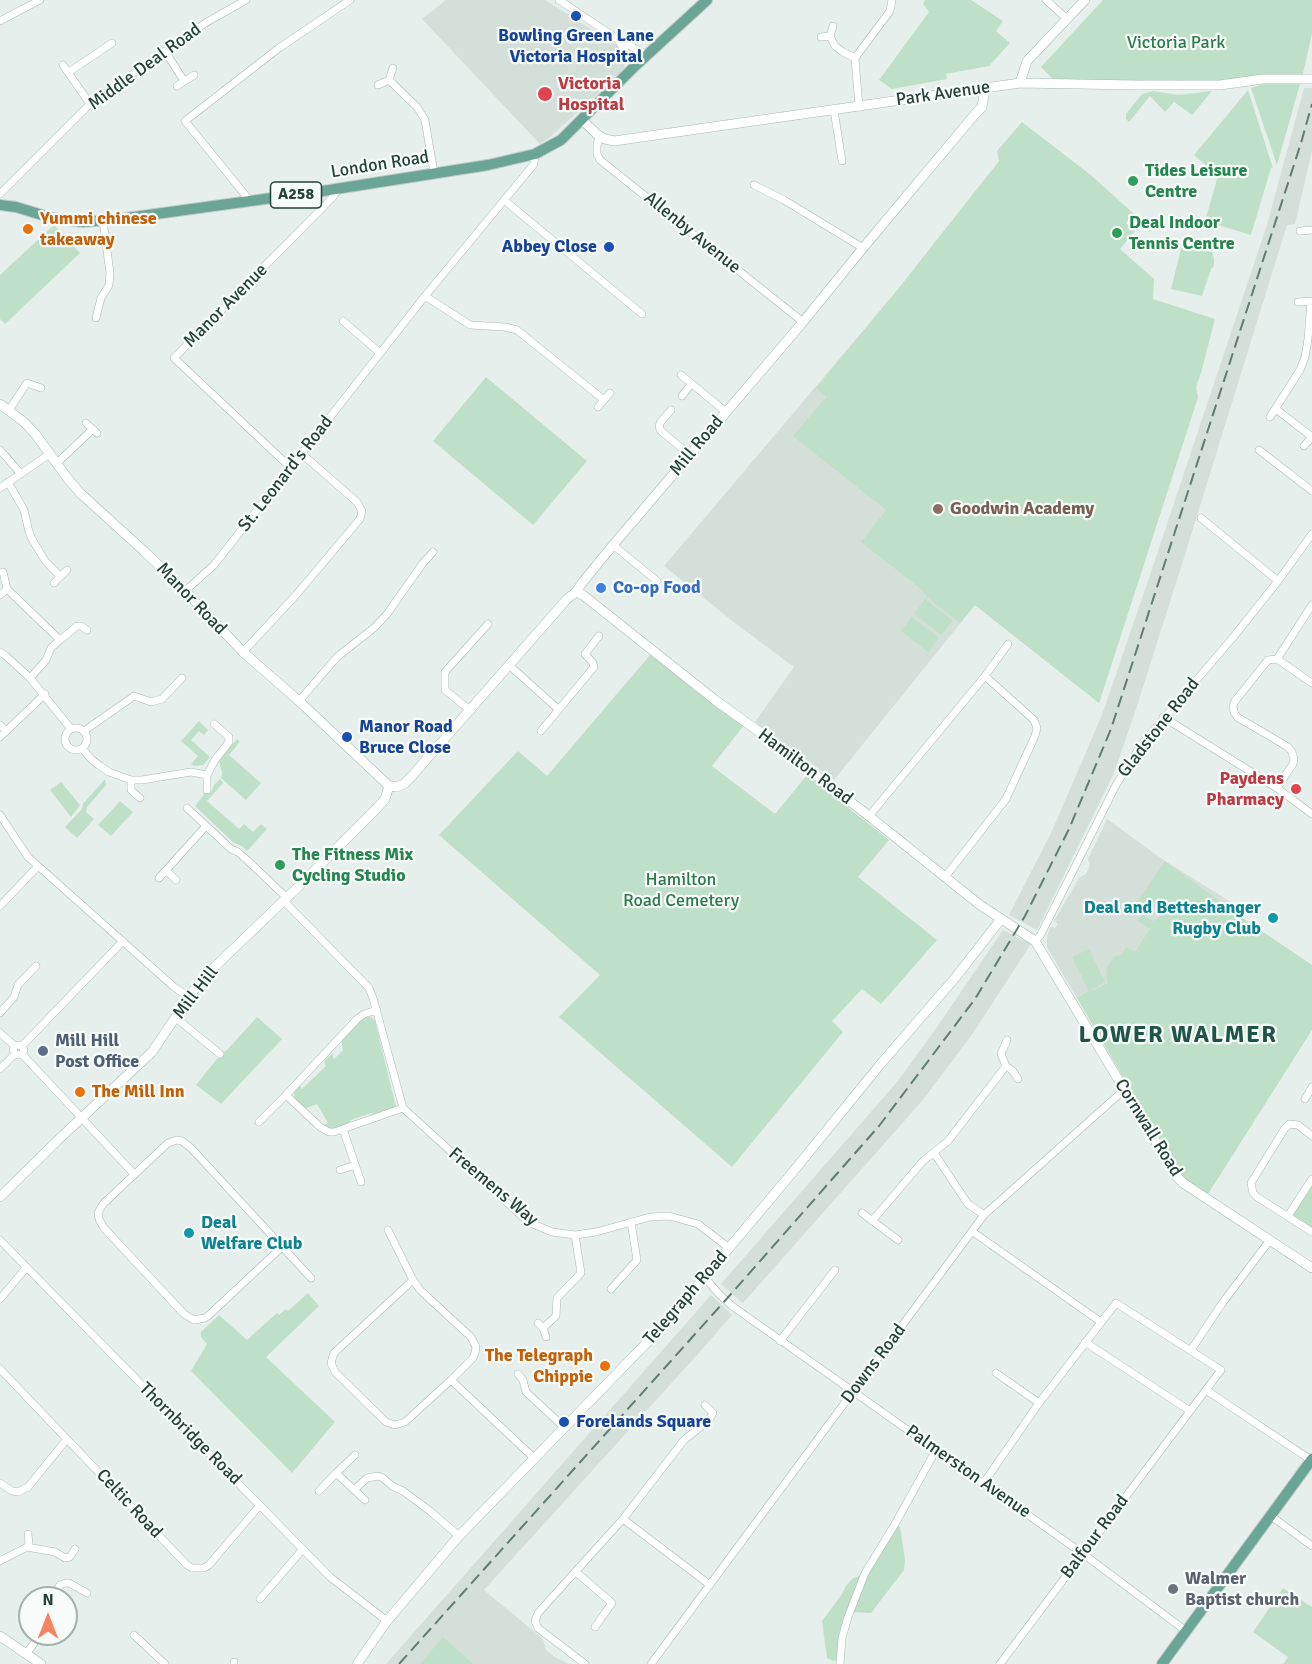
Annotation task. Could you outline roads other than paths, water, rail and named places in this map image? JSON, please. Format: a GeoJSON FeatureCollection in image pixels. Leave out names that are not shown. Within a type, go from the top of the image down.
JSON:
{"type":"FeatureCollection","features":[{"type":"Feature","properties":{"kind":"main road","name":"London Road"},"geometry":{"type":"LineString","coordinates":[[0,205],[16,207],[52,218],[83,222],[104,221],[338,189],[488,165],[535,154],[561,140],[635,66],[707,0]]}},
{"type":"Feature","properties":{"kind":"main road"},"geometry":{"type":"LineString","coordinates":[[1162,1664],[1311,1460]]}},
{"type":"Feature","properties":{"kind":"street","name":"Middle Deal Road"},"geometry":{"type":"LineString","coordinates":[[0,194],[90,104],[207,22],[246,0]]}},
{"type":"Feature","properties":{"kind":"street"},"geometry":{"type":"LineString","coordinates":[[251,202],[185,121],[279,48],[350,0]]}},
{"type":"Feature","properties":{"kind":"street"},"geometry":{"type":"LineString","coordinates":[[559,0],[616,38],[647,55]]}},
{"type":"Feature","properties":{"kind":"street"},"geometry":{"type":"LineString","coordinates":[[859,107],[855,58],[890,11],[892,0]]}},
{"type":"Feature","properties":{"kind":"street"},"geometry":{"type":"LineString","coordinates":[[1046,0],[1066,18]]}},
{"type":"Feature","properties":{"kind":"street"},"geometry":{"type":"LineString","coordinates":[[1020,82],[1027,61],[1085,0]]}},
{"type":"Feature","properties":{"kind":"street"},"geometry":{"type":"LineString","coordinates":[[0,21],[35,1]]}},
{"type":"Feature","properties":{"kind":"street"},"geometry":{"type":"LineString","coordinates":[[833,26],[830,36],[836,46],[855,58]]}},
{"type":"Feature","properties":{"kind":"street"},"geometry":{"type":"LineString","coordinates":[[820,37],[830,36]]}},
{"type":"Feature","properties":{"kind":"street"},"geometry":{"type":"LineString","coordinates":[[616,38],[635,66]]}},
{"type":"Feature","properties":{"kind":"street"},"geometry":{"type":"LineString","coordinates":[[69,72],[112,43]]}},
{"type":"Feature","properties":{"kind":"street"},"geometry":{"type":"LineString","coordinates":[[165,51],[184,81]]}},
{"type":"Feature","properties":{"kind":"street"},"geometry":{"type":"LineString","coordinates":[[63,65],[90,104]]}},
{"type":"Feature","properties":{"kind":"street"},"geometry":{"type":"LineString","coordinates":[[378,85],[389,80],[393,68]]}},
{"type":"Feature","properties":{"kind":"street"},"geometry":{"type":"LineString","coordinates":[[177,86],[194,75]]}},
{"type":"Feature","properties":{"kind":"street","name":"Park Avenue"},"geometry":{"type":"LineString","coordinates":[[599,136],[614,141],[1020,82],[1208,85],[1263,79],[1312,79]]}},
{"type":"Feature","properties":{"kind":"street"},"geometry":{"type":"LineString","coordinates":[[389,80],[417,107],[425,120],[434,173]]}},
{"type":"Feature","properties":{"kind":"street","name":"Mill Road"},"geometry":{"type":"LineString","coordinates":[[389,786],[397,787],[411,777],[567,599],[576,592],[982,107],[985,88]]}},
{"type":"Feature","properties":{"kind":"street"},"geometry":{"type":"LineString","coordinates":[[834,110],[842,161]]}},
{"type":"Feature","properties":{"kind":"street"},"geometry":{"type":"LineString","coordinates":[[582,120],[599,136]]}},
{"type":"Feature","properties":{"kind":"street","name":"Allenby Avenue"},"geometry":{"type":"LineString","coordinates":[[599,136],[597,154],[600,160],[803,322]]}},
{"type":"Feature","properties":{"kind":"street","name":"St. Leonard's Road"},"geometry":{"type":"LineString","coordinates":[[185,591],[214,565],[380,352],[534,164],[535,154]]}},
{"type":"Feature","properties":{"kind":"street"},"geometry":{"type":"LineString","coordinates":[[754,185],[786,197],[863,248]]}},
{"type":"Feature","properties":{"kind":"street","name":"Manor Avenue"},"geometry":{"type":"LineString","coordinates":[[291,468],[174,358],[333,197],[338,189]]}},
{"type":"Feature","properties":{"kind":"street"},"geometry":{"type":"LineString","coordinates":[[504,200],[642,314]]}},
{"type":"Feature","properties":{"kind":"street"},"geometry":{"type":"LineString","coordinates":[[96,318],[101,298],[109,285],[110,273],[104,221]]}},
{"type":"Feature","properties":{"kind":"street"},"geometry":{"type":"LineString","coordinates":[[1300,231],[1312,230]]}},
{"type":"Feature","properties":{"kind":"street"},"geometry":{"type":"LineString","coordinates":[[425,296],[470,325],[517,330],[604,400]]}},
{"type":"Feature","properties":{"kind":"street"},"geometry":{"type":"LineString","coordinates":[[1270,417],[1300,370],[1305,357],[1312,301],[1298,302]]}},
{"type":"Feature","properties":{"kind":"street"},"geometry":{"type":"LineString","coordinates":[[343,321],[380,352]]}},
{"type":"Feature","properties":{"kind":"street"},"geometry":{"type":"LineString","coordinates":[[1305,357],[1312,362]]}},
{"type":"Feature","properties":{"kind":"street"},"geometry":{"type":"LineString","coordinates":[[681,375],[726,412]]}},
{"type":"Feature","properties":{"kind":"street"},"geometry":{"type":"LineString","coordinates":[[9,410],[25,381],[41,388]]}},
{"type":"Feature","properties":{"kind":"street"},"geometry":{"type":"LineString","coordinates":[[682,396],[691,384]]}},
{"type":"Feature","properties":{"kind":"street"},"geometry":{"type":"LineString","coordinates":[[598,407],[610,393]]}},
{"type":"Feature","properties":{"kind":"street","name":"Manor Road"},"geometry":{"type":"LineString","coordinates":[[0,404],[36,435],[80,493],[146,552],[243,652],[389,786]]}},
{"type":"Feature","properties":{"kind":"street"},"geometry":{"type":"LineString","coordinates":[[1276,409],[1312,437],[1304,446]]}},
{"type":"Feature","properties":{"kind":"street"},"geometry":{"type":"LineString","coordinates":[[671,410],[659,427],[690,455]]}},
{"type":"Feature","properties":{"kind":"street"},"geometry":{"type":"LineString","coordinates":[[57,463],[95,431],[86,423]]}},
{"type":"Feature","properties":{"kind":"street"},"geometry":{"type":"LineString","coordinates":[[0,450],[21,474]]}},
{"type":"Feature","properties":{"kind":"street"},"geometry":{"type":"LineString","coordinates":[[1259,450],[1312,490]]}},
{"type":"Feature","properties":{"kind":"street"},"geometry":{"type":"LineString","coordinates":[[0,488],[51,453]]}},
{"type":"Feature","properties":{"kind":"street"},"geometry":{"type":"LineString","coordinates":[[243,652],[296,595],[360,519],[362,511],[357,502],[302,454]]}},
{"type":"Feature","properties":{"kind":"street"},"geometry":{"type":"LineString","coordinates":[[8,483],[24,510],[29,532],[36,546],[46,562],[60,576]]}},
{"type":"Feature","properties":{"kind":"street"},"geometry":{"type":"LineString","coordinates":[[1201,518],[1278,581]]}},
{"type":"Feature","properties":{"kind":"street","name":"Gladstone Road"},"geometry":{"type":"LineString","coordinates":[[1035,941],[1040,936],[1116,785],[1142,745],[1163,717],[1235,635],[1312,534]]}},
{"type":"Feature","properties":{"kind":"street"},"geometry":{"type":"LineString","coordinates":[[613,545],[657,581]]}},
{"type":"Feature","properties":{"kind":"street"},"geometry":{"type":"LineString","coordinates":[[299,701],[337,657],[375,627],[387,614],[433,552]]}},
{"type":"Feature","properties":{"kind":"street"},"geometry":{"type":"LineString","coordinates":[[54,583],[67,570]]}},
{"type":"Feature","properties":{"kind":"street"},"geometry":{"type":"LineString","coordinates":[[3,572],[7,589],[60,640]]}},
{"type":"Feature","properties":{"kind":"street"},"geometry":{"type":"LineString","coordinates":[[0,595],[7,589]]}},
{"type":"Feature","properties":{"kind":"street","name":"Hamilton Road"},"geometry":{"type":"LineString","coordinates":[[576,592],[583,595],[715,700],[869,816],[980,905],[1035,941]]}},
{"type":"Feature","properties":{"kind":"street"},"geometry":{"type":"LineString","coordinates":[[1277,659],[1312,605]]}},
{"type":"Feature","properties":{"kind":"street"},"geometry":{"type":"LineString","coordinates":[[471,711],[445,690],[445,672],[488,624]]}},
{"type":"Feature","properties":{"kind":"street"},"geometry":{"type":"LineString","coordinates":[[30,678],[46,660],[51,648],[60,640],[77,626],[87,630]]}},
{"type":"Feature","properties":{"kind":"street"},"geometry":{"type":"LineString","coordinates":[[541,731],[594,667],[585,654],[599,636]]}},
{"type":"Feature","properties":{"kind":"street"},"geometry":{"type":"LineString","coordinates":[[869,816],[985,676],[1008,644]]}},
{"type":"Feature","properties":{"kind":"street"},"geometry":{"type":"LineString","coordinates":[[0,652],[45,694],[71,729]]}},
{"type":"Feature","properties":{"kind":"street"},"geometry":{"type":"LineString","coordinates":[[1277,788],[1293,764],[1292,752],[1288,747],[1238,717],[1233,706],[1268,660],[1277,659],[1312,683]]}},
{"type":"Feature","properties":{"kind":"street"},"geometry":{"type":"LineString","coordinates":[[510,666],[558,708]]}},
{"type":"Feature","properties":{"kind":"street"},"geometry":{"type":"LineString","coordinates":[[945,877],[1006,799],[1037,728],[1034,720],[985,676]]}},
{"type":"Feature","properties":{"kind":"street"},"geometry":{"type":"LineString","coordinates":[[84,731],[134,696],[151,702],[162,699],[182,678]]}},
{"type":"Feature","properties":{"kind":"street"},"geometry":{"type":"LineString","coordinates":[[0,737],[45,694]]}},
{"type":"Feature","properties":{"kind":"street"},"geometry":{"type":"LineString","coordinates":[[1163,717],[1277,788],[1312,814]]}},
{"type":"Feature","properties":{"kind":"street"},"geometry":{"type":"LineString","coordinates":[[0,724],[6,731]]}},
{"type":"Feature","properties":{"kind":"street"},"geometry":{"type":"LineString","coordinates":[[207,790],[207,775],[229,742],[229,737],[214,724]]}},
{"type":"Feature","properties":{"kind":"street"},"geometry":{"type":"LineString","coordinates":[[78,728],[84,731],[87,742],[82,748],[75,749],[68,746],[66,735],[71,729],[78,728]]}},
{"type":"Feature","properties":{"kind":"street"},"geometry":{"type":"LineString","coordinates":[[82,748],[91,759],[109,772],[131,780],[190,772],[207,775]]}},
{"type":"Feature","properties":{"kind":"street"},"geometry":{"type":"LineString","coordinates":[[131,780],[131,790],[140,798]]}},
{"type":"Feature","properties":{"kind":"street","name":"Mill Hill"},"geometry":{"type":"LineString","coordinates":[[0,1197],[152,1052],[200,981],[377,808],[385,799],[389,786]]}},
{"type":"Feature","properties":{"kind":"street"},"geometry":{"type":"LineString","coordinates":[[187,808],[231,849],[238,852],[369,988],[374,998],[403,1108],[334,1132],[324,1131],[286,1095]]}},
{"type":"Feature","properties":{"kind":"street"},"geometry":{"type":"LineString","coordinates":[[0,815],[28,857],[174,987],[189,997]]}},
{"type":"Feature","properties":{"kind":"street"},"geometry":{"type":"LineString","coordinates":[[159,878],[206,826]]}},
{"type":"Feature","properties":{"kind":"street"},"geometry":{"type":"LineString","coordinates":[[0,906],[38,866]]}},
{"type":"Feature","properties":{"kind":"street"},"geometry":{"type":"LineString","coordinates":[[166,870],[176,880]]}},
{"type":"Feature","properties":{"kind":"street","name":"Telegraph Road"},"geometry":{"type":"LineString","coordinates":[[357,1664],[387,1621],[459,1536],[666,1323],[705,1278],[879,1066],[955,978],[1000,919]]}},
{"type":"Feature","properties":{"kind":"street"},"geometry":{"type":"LineString","coordinates":[[0,1069],[123,941]]}},
{"type":"Feature","properties":{"kind":"street","name":"Cornwall Road"},"geometry":{"type":"LineString","coordinates":[[1035,941],[1177,1177],[1312,1268]]}},
{"type":"Feature","properties":{"kind":"street"},"geometry":{"type":"LineString","coordinates":[[0,1013],[14,997],[18,985],[36,966]]}},
{"type":"Feature","properties":{"kind":"street"},"geometry":{"type":"LineString","coordinates":[[259,1122],[357,1019],[377,1010]]}},
{"type":"Feature","properties":{"kind":"street"},"geometry":{"type":"LineString","coordinates":[[176,1018],[220,1054]]}},
{"type":"Feature","properties":{"kind":"street"},"geometry":{"type":"LineString","coordinates":[[0,1033],[134,1174]]}},
{"type":"Feature","properties":{"kind":"street"},"geometry":{"type":"LineString","coordinates":[[1007,1040],[1001,1054],[1005,1066],[1018,1079]]}},
{"type":"Feature","properties":{"kind":"street"},"geometry":{"type":"LineString","coordinates":[[872,1221],[923,1161],[948,1142],[1005,1066]]}},
{"type":"Feature","properties":{"kind":"street"},"geometry":{"type":"LineString","coordinates":[[1305,1099],[1312,1087]]}},
{"type":"Feature","properties":{"kind":"street","name":"Downs Road"},"geometry":{"type":"LineString","coordinates":[[651,1664],[984,1215],[1124,1090]]}},
{"type":"Feature","properties":{"kind":"street","name":"Freemens Way"},"geometry":{"type":"LineString","coordinates":[[403,1108],[533,1224],[552,1232],[575,1235],[596,1232],[656,1216],[679,1217],[698,1224],[729,1248]]}},
{"type":"Feature","properties":{"kind":"street"},"geometry":{"type":"LineString","coordinates":[[1312,1136],[1298,1125],[1289,1124],[1251,1184],[1253,1193],[1312,1232]]}},
{"type":"Feature","properties":{"kind":"street"},"geometry":{"type":"LineString","coordinates":[[343,1129],[361,1182]]}},
{"type":"Feature","properties":{"kind":"street"},"geometry":{"type":"LineString","coordinates":[[282,1247],[209,1315],[199,1320],[188,1318],[104,1228],[98,1213],[103,1204],[168,1143],[182,1141],[191,1148],[311,1278]]}},
{"type":"Feature","properties":{"kind":"street"},"geometry":{"type":"LineString","coordinates":[[934,1153],[968,1204],[984,1215]]}},
{"type":"Feature","properties":{"kind":"street"},"geometry":{"type":"LineString","coordinates":[[340,1170],[355,1165]]}},
{"type":"Feature","properties":{"kind":"street"},"geometry":{"type":"LineString","coordinates":[[1288,1216],[1312,1179]]}},
{"type":"Feature","properties":{"kind":"street"},"geometry":{"type":"LineString","coordinates":[[862,1213],[898,1240]]}},
{"type":"Feature","properties":{"kind":"street"},"geometry":{"type":"LineString","coordinates":[[611,1289],[637,1260],[631,1222]]}},
{"type":"Feature","properties":{"kind":"street"},"geometry":{"type":"LineString","coordinates":[[388,1230],[420,1290],[474,1342],[475,1353],[473,1358],[451,1380],[405,1422],[395,1425],[386,1422],[332,1369],[331,1363],[334,1353],[413,1280]]}},
{"type":"Feature","properties":{"kind":"street"},"geometry":{"type":"LineString","coordinates":[[973,1232],[1101,1322]]}},
{"type":"Feature","properties":{"kind":"street"},"geometry":{"type":"LineString","coordinates":[[546,1337],[540,1326],[556,1316],[557,1298],[581,1273],[575,1235]]}},
{"type":"Feature","properties":{"kind":"street","name":"Thornbridge Road"},"geometry":{"type":"LineString","coordinates":[[0,1240],[330,1577],[387,1621]]}},
{"type":"Feature","properties":{"kind":"street"},"geometry":{"type":"LineString","coordinates":[[983,1484],[1039,1404],[1116,1303],[1191,1350],[1223,1302],[1270,1240]]}},
{"type":"Feature","properties":{"kind":"street"},"geometry":{"type":"LineString","coordinates":[[0,1299],[26,1268]]}},
{"type":"Feature","properties":{"kind":"street"},"geometry":{"type":"LineString","coordinates":[[780,1341],[835,1270]]}},
{"type":"Feature","properties":{"kind":"street","name":"Palmerston Avenue"},"geometry":{"type":"LineString","coordinates":[[705,1278],[732,1305],[780,1341],[1082,1553],[1186,1631]]}},
{"type":"Feature","properties":{"kind":"street"},"geometry":{"type":"LineString","coordinates":[[1085,1342],[1190,1411]]}},
{"type":"Feature","properties":{"kind":"street","name":"Balfour Road"},"geometry":{"type":"LineString","coordinates":[[999,1664],[1221,1370],[1191,1350]]}},
{"type":"Feature","properties":{"kind":"street","name":"Celtic Road"},"geometry":{"type":"LineString","coordinates":[[0,1368],[192,1568],[204,1568],[209,1565],[260,1505]]}},
{"type":"Feature","properties":{"kind":"street"},"geometry":{"type":"LineString","coordinates":[[996,1373],[1039,1404]]}},
{"type":"Feature","properties":{"kind":"street"},"geometry":{"type":"LineString","coordinates":[[518,1374],[523,1380],[526,1392],[564,1427]]}},
{"type":"Feature","properties":{"kind":"street"},"geometry":{"type":"LineString","coordinates":[[451,1380],[534,1459]]}},
{"type":"Feature","properties":{"kind":"street"},"geometry":{"type":"LineString","coordinates":[[1206,1390],[1311,1460]]}},
{"type":"Feature","properties":{"kind":"street"},"geometry":{"type":"LineString","coordinates":[[585,1664],[538,1628],[535,1621],[538,1613],[623,1519],[684,1440],[708,1421],[713,1413],[705,1405]]}},
{"type":"Feature","properties":{"kind":"street"},"geometry":{"type":"LineString","coordinates":[[0,1483],[18,1492],[28,1487],[67,1439]]}},
{"type":"Feature","properties":{"kind":"street"},"geometry":{"type":"LineString","coordinates":[[840,1664],[842,1638],[865,1573],[936,1450]]}},
{"type":"Feature","properties":{"kind":"street"},"geometry":{"type":"LineString","coordinates":[[319,1491],[355,1455]]}},
{"type":"Feature","properties":{"kind":"street"},"geometry":{"type":"LineString","coordinates":[[336,1473],[365,1500]]}},
{"type":"Feature","properties":{"kind":"street"},"geometry":{"type":"LineString","coordinates":[[354,1490],[366,1478],[378,1476],[383,1478],[430,1510],[459,1536]]}},
{"type":"Feature","properties":{"kind":"street"},"geometry":{"type":"LineString","coordinates":[[1271,1516],[1312,1546]]}},
{"type":"Feature","properties":{"kind":"street"},"geometry":{"type":"LineString","coordinates":[[623,1519],[710,1585]]}},
{"type":"Feature","properties":{"kind":"street"},"geometry":{"type":"LineString","coordinates":[[27,1547],[28,1534]]}},
{"type":"Feature","properties":{"kind":"street"},"geometry":{"type":"LineString","coordinates":[[0,1561],[27,1547],[55,1552],[65,1558],[70,1557],[75,1549]]}},
{"type":"Feature","properties":{"kind":"street"},"geometry":{"type":"LineString","coordinates":[[260,1599],[303,1549]]}},
{"type":"Feature","properties":{"kind":"street"},"geometry":{"type":"LineString","coordinates":[[576,1572],[612,1603],[596,1627]]}},
{"type":"Feature","properties":{"kind":"street"},"geometry":{"type":"LineString","coordinates":[[59,1586],[66,1583],[74,1586]]}},
{"type":"Feature","properties":{"kind":"street"},"geometry":{"type":"LineString","coordinates":[[78,1588],[87,1593]]}},
{"type":"Feature","properties":{"kind":"street"},"geometry":{"type":"LineString","coordinates":[[134,1635],[165,1664]]}},
{"type":"Feature","properties":{"kind":"street"},"geometry":{"type":"LineString","coordinates":[[0,1636],[41,1664]]}},
{"type":"Feature","properties":{"kind":"street"},"geometry":{"type":"LineString","coordinates":[[135,1650],[142,1642]]}},
{"type":"Feature","properties":{"kind":"street"},"geometry":{"type":"LineString","coordinates":[[26,1654],[32,1646]]}},
{"type":"Feature","properties":{"kind":"railway"},"geometry":{"type":"LineString","coordinates":[[399,1664],[879,1126],[975,999],[1025,916],[1069,829],[1111,729],[1312,104]]}},
{"type":"Feature","properties":{"kind":"place","name":"Bowling Green Lane Victoria Hospital"},"geometry":{"type":"Point","coordinates":[576,16]}},
{"type":"Feature","properties":{"kind":"place","name":"Victoria Hospital"},"geometry":{"type":"Point","coordinates":[545,94]}},
{"type":"Feature","properties":{"kind":"place","name":"Tides Leisure Centre"},"geometry":{"type":"Point","coordinates":[1133,181]}},
{"type":"Feature","properties":{"kind":"place","name":"Yummi chinese takeaway"},"geometry":{"type":"Point","coordinates":[28,229]}},
{"type":"Feature","properties":{"kind":"place","name":"Deal Indoor Tennis Centre"},"geometry":{"type":"Point","coordinates":[1117,233]}},
{"type":"Feature","properties":{"kind":"place","name":"Abbey Close"},"geometry":{"type":"Point","coordinates":[609,247]}},
{"type":"Feature","properties":{"kind":"place","name":"Goodwin Academy"},"geometry":{"type":"Point","coordinates":[938,509]}},
{"type":"Feature","properties":{"kind":"place","name":"Co-op Food"},"geometry":{"type":"Point","coordinates":[601,588]}},
{"type":"Feature","properties":{"kind":"place","name":"Manor Road Bruce Close"},"geometry":{"type":"Point","coordinates":[347,737]}},
{"type":"Feature","properties":{"kind":"place","name":"Paydens Pharmacy"},"geometry":{"type":"Point","coordinates":[1296,789]}},
{"type":"Feature","properties":{"kind":"place","name":"The Fitness Mix Cycling Studio"},"geometry":{"type":"Point","coordinates":[280,865]}},
{"type":"Feature","properties":{"kind":"place","name":"Deal and Betteshanger Rugby Club"},"geometry":{"type":"Point","coordinates":[1273,918]}},
{"type":"Feature","properties":{"kind":"place","name":"Mill Hill Post Office"},"geometry":{"type":"Point","coordinates":[43,1051]}},
{"type":"Feature","properties":{"kind":"place","name":"The Mill Inn"},"geometry":{"type":"Point","coordinates":[80,1092]}},
{"type":"Feature","properties":{"kind":"place","name":"Deal Welfare Club"},"geometry":{"type":"Point","coordinates":[189,1233]}},
{"type":"Feature","properties":{"kind":"place","name":"The Telegraph Chippie"},"geometry":{"type":"Point","coordinates":[605,1366]}},
{"type":"Feature","properties":{"kind":"place","name":"Forelands Square"},"geometry":{"type":"Point","coordinates":[564,1422]}},
{"type":"Feature","properties":{"kind":"place","name":"Walmer Baptist church"},"geometry":{"type":"Point","coordinates":[1173,1589]}},
{"type":"Feature","properties":{"kind":"district","name":"LOWER WALMER"},"geometry":{"type":"Point","coordinates":[1178,1036]}},
{"type":"Feature","properties":{"kind":"park label","name":"Victoria Park"},"geometry":{"type":"Point","coordinates":[1176,43]}},
{"type":"Feature","properties":{"kind":"park label","name":"Hamilton Road Cemetery"},"geometry":{"type":"Point","coordinates":[681,890]}}]}
